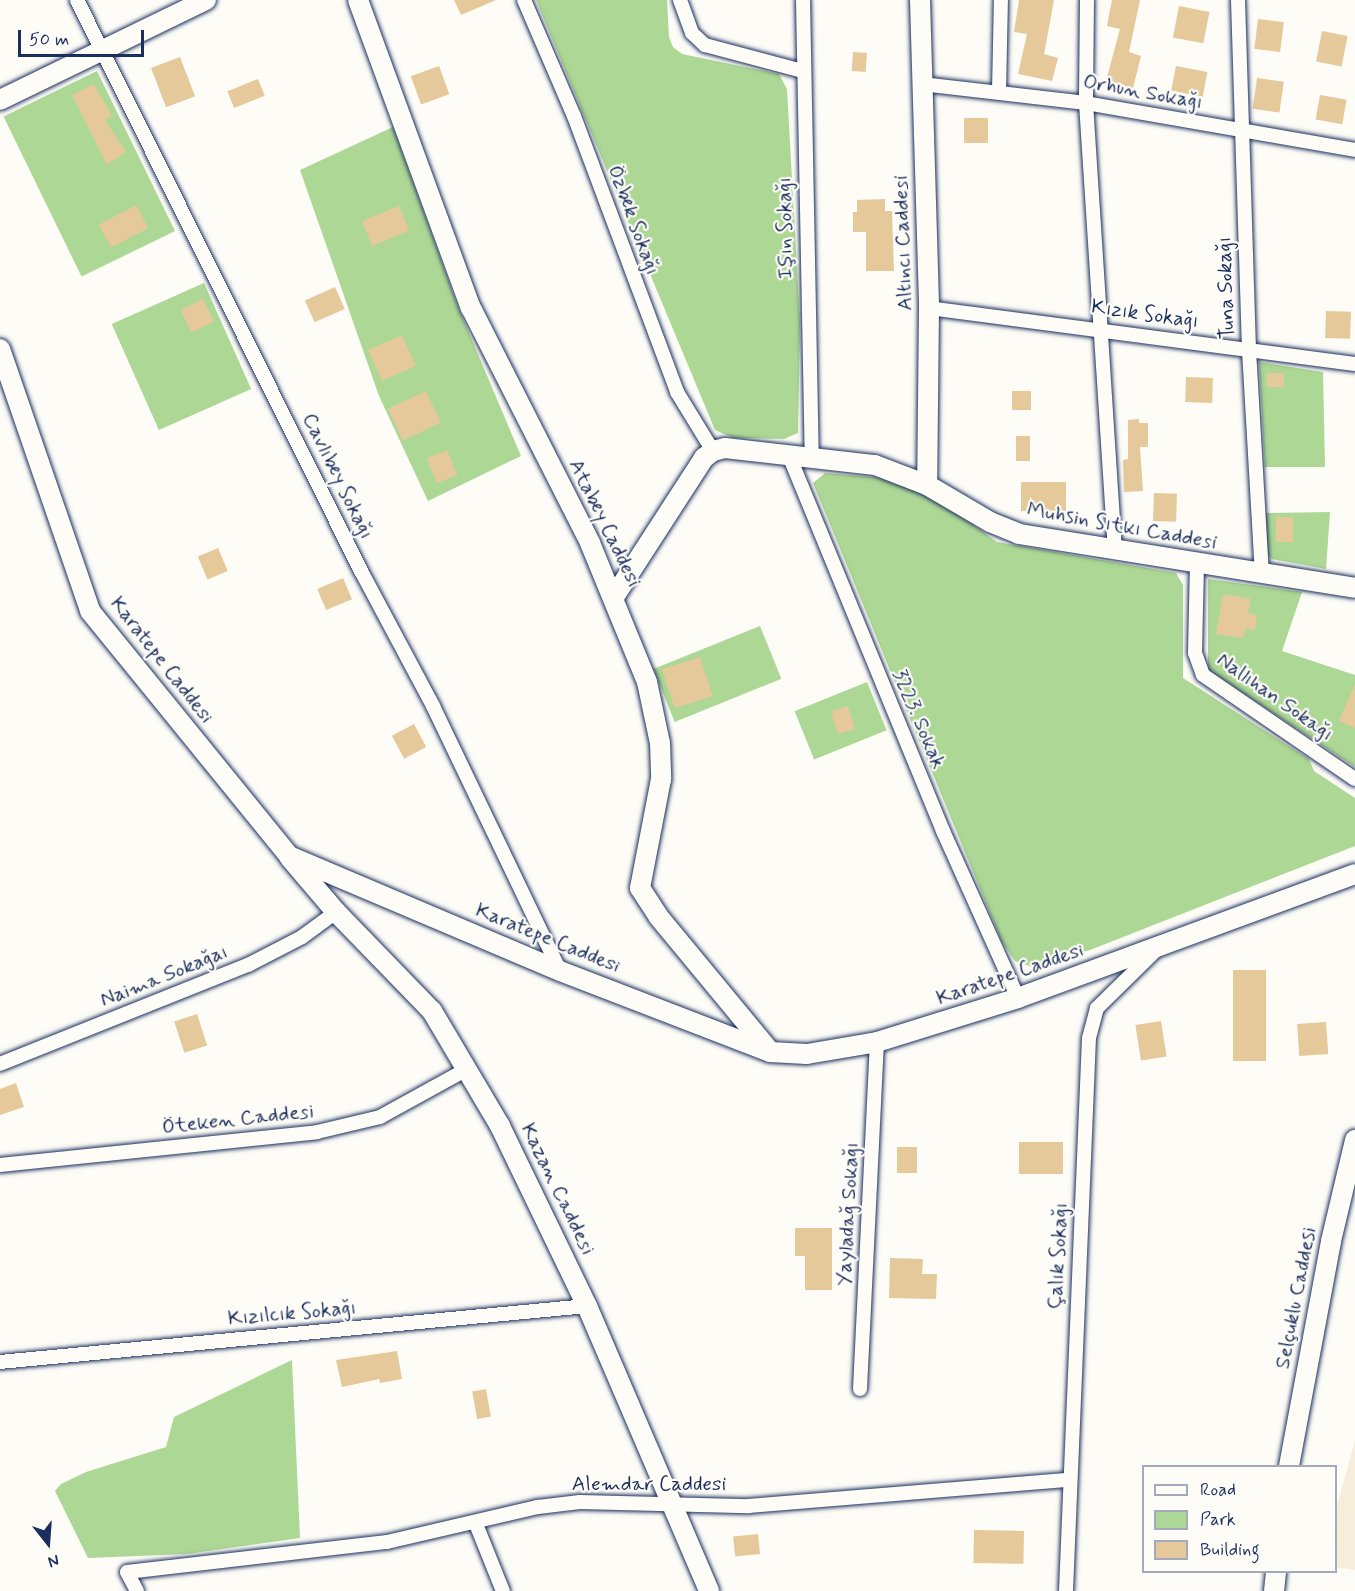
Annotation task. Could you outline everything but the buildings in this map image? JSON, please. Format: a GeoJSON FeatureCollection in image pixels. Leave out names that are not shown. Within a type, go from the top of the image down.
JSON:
{"type":"FeatureCollection","features":[{"type":"Feature","properties":{"kind":"street","name":"Cavlıbey Sokağı"},"geometry":{"type":"LineString","coordinates":[[77,0],[361,571],[433,706],[560,971]]}},
{"type":"Feature","properties":{"kind":"street"},"geometry":{"type":"LineString","coordinates":[[0,100],[102,48],[206,0]]}},
{"type":"Feature","properties":{"kind":"street","name":"Atabey Caddesi"},"geometry":{"type":"LineString","coordinates":[[358,0],[471,308],[614,597],[647,682],[660,743],[658,805],[640,888],[645,900],[770,1052]]}},
{"type":"Feature","properties":{"kind":"street","name":"Özbek Sokağı"},"geometry":{"type":"LineString","coordinates":[[524,0],[574,116],[677,392],[713,451]]}},
{"type":"Feature","properties":{"kind":"street"},"geometry":{"type":"LineString","coordinates":[[680,0],[692,33],[705,45],[803,71]]}},
{"type":"Feature","properties":{"kind":"street","name":"Işın Sokağı"},"geometry":{"type":"LineString","coordinates":[[803,0],[812,455]]}},
{"type":"Feature","properties":{"kind":"street","name":"Altıncı Caddesi"},"geometry":{"type":"LineString","coordinates":[[920,0],[929,308],[927,485]]}},
{"type":"Feature","properties":{"kind":"street"},"geometry":{"type":"LineString","coordinates":[[999,92],[1001,0]]}},
{"type":"Feature","properties":{"kind":"street"},"geometry":{"type":"LineString","coordinates":[[1087,0],[1086,103],[1115,551]]}},
{"type":"Feature","properties":{"kind":"street","name":"Tuna Sokağı"},"geometry":{"type":"LineString","coordinates":[[1238,0],[1249,350],[1262,574]]}},
{"type":"Feature","properties":{"kind":"street","name":"Orhun Sokağı"},"geometry":{"type":"LineString","coordinates":[[922,84],[1086,103],[1355,150]]}},
{"type":"Feature","properties":{"kind":"street","name":"Kızık Sokağı"},"geometry":{"type":"LineString","coordinates":[[929,308],[1355,364]]}},
{"type":"Feature","properties":{"kind":"street","name":"Karatepe Caddesi"},"geometry":{"type":"LineString","coordinates":[[0,349],[90,611],[289,856],[560,971],[770,1052],[807,1054],[877,1042],[1018,998],[1158,949],[1355,874]]}},
{"type":"Feature","properties":{"kind":"street","name":"Muhsin Sıtkı Caddesi"},"geometry":{"type":"LineString","coordinates":[[713,451],[740,448],[812,455],[875,465],[927,485],[990,522],[1018,534],[1355,588]]}},
{"type":"Feature","properties":{"kind":"street"},"geometry":{"type":"LineString","coordinates":[[614,597],[679,496],[713,451]]}},
{"type":"Feature","properties":{"kind":"street","name":"3223. Sokak"},"geometry":{"type":"LineString","coordinates":[[788,453],[943,831],[1018,998]]}},
{"type":"Feature","properties":{"kind":"street","name":"Nallıhan Sokağı"},"geometry":{"type":"LineString","coordinates":[[1197,564],[1195,653],[1203,675],[1355,779]]}},
{"type":"Feature","properties":{"kind":"street","name":"Kazan Caddesi"},"geometry":{"type":"LineString","coordinates":[[289,856],[336,912],[432,1011],[467,1069],[544,1211],[709,1591]]}},
{"type":"Feature","properties":{"kind":"street","name":"Naima Sokağaı"},"geometry":{"type":"LineString","coordinates":[[0,1064],[248,965],[302,937],[336,912]]}},
{"type":"Feature","properties":{"kind":"street","name":"Çalık Sokağı"},"geometry":{"type":"LineString","coordinates":[[1066,1591],[1068,1480],[1089,1038],[1097,1008],[1158,949]]}},
{"type":"Feature","properties":{"kind":"street","name":"Yayladağ Sokağı"},"geometry":{"type":"LineString","coordinates":[[860,1389],[877,1042]]}},
{"type":"Feature","properties":{"kind":"street","name":"Öteken Caddesi"},"geometry":{"type":"LineString","coordinates":[[0,1165],[317,1132],[380,1117],[467,1069]]}},
{"type":"Feature","properties":{"kind":"street","name":"Selçuklu Caddesi"},"geometry":{"type":"LineString","coordinates":[[1289,1465],[1331,1240],[1355,1140]]}},
{"type":"Feature","properties":{"kind":"street","name":"Kızılcık Sokağı"},"geometry":{"type":"LineString","coordinates":[[0,1362],[587,1306]]}},
{"type":"Feature","properties":{"kind":"street","name":"Alemdar Caddesi"},"geometry":{"type":"LineString","coordinates":[[137,1591],[127,1572],[387,1542],[476,1524],[538,1507],[580,1502],[672,1505],[804,1503],[1068,1480]]}},
{"type":"Feature","properties":{"kind":"street"},"geometry":{"type":"LineString","coordinates":[[476,1524],[503,1591]]}},
{"type":"Feature","properties":{"kind":"street"},"geometry":{"type":"LineString","coordinates":[[1274,1591],[1276,1573]]}},
{"type":"Feature","properties":{"kind":"shaded area"},"geometry":{"type":"Polygon","coordinates":[[[1355,1440],[1355,1570],[1337,1567],[1337,1505],[1355,1440]]]}},
{"type":"Feature","properties":{"kind":"green space"},"geometry":{"type":"Polygon","coordinates":[[[536,0],[667,0],[669,37],[673,47],[682,54],[779,74],[787,89],[800,322],[798,433],[784,439],[734,438],[715,430],[536,0]]]}},
{"type":"Feature","properties":{"kind":"green space"},"geometry":{"type":"Polygon","coordinates":[[[97,71],[175,231],[82,277],[4,117],[97,71]]]}},
{"type":"Feature","properties":{"kind":"green space"},"geometry":{"type":"Polygon","coordinates":[[[393,127],[458,307],[521,456],[428,501],[379,396],[300,170],[393,127]]]}},
{"type":"Feature","properties":{"kind":"green space"},"geometry":{"type":"Polygon","coordinates":[[[204,283],[251,389],[159,430],[112,324],[204,283]]]}},
{"type":"Feature","properties":{"kind":"green space"},"geometry":{"type":"Polygon","coordinates":[[[1259,362],[1323,372],[1325,467],[1265,467],[1259,362]]]}},
{"type":"Feature","properties":{"kind":"green space"},"geometry":{"type":"Polygon","coordinates":[[[825,473],[885,478],[941,502],[997,542],[1176,573],[1183,585],[1183,678],[1309,759],[1314,771],[1355,798],[1355,846],[1090,950],[1032,967],[1015,961],[1002,942],[813,483],[825,473]]]}},
{"type":"Feature","properties":{"kind":"green space"},"geometry":{"type":"Polygon","coordinates":[[[1330,512],[1326,569],[1271,559],[1267,552],[1266,513],[1330,512]]]}},
{"type":"Feature","properties":{"kind":"green space"},"geometry":{"type":"Polygon","coordinates":[[[1208,579],[1302,592],[1282,651],[1355,675],[1355,767],[1208,670],[1208,579]]]}},
{"type":"Feature","properties":{"kind":"green space"},"geometry":{"type":"Polygon","coordinates":[[[760,626],[781,679],[675,722],[653,669],[760,626]]]}},
{"type":"Feature","properties":{"kind":"green space"},"geometry":{"type":"Polygon","coordinates":[[[867,682],[886,730],[814,759],[795,711],[867,682]]]}},
{"type":"Feature","properties":{"kind":"green space"},"geometry":{"type":"Polygon","coordinates":[[[292,1360],[300,1538],[187,1554],[88,1558],[55,1491],[61,1484],[86,1472],[166,1447],[174,1417],[292,1360]]]}}]}
